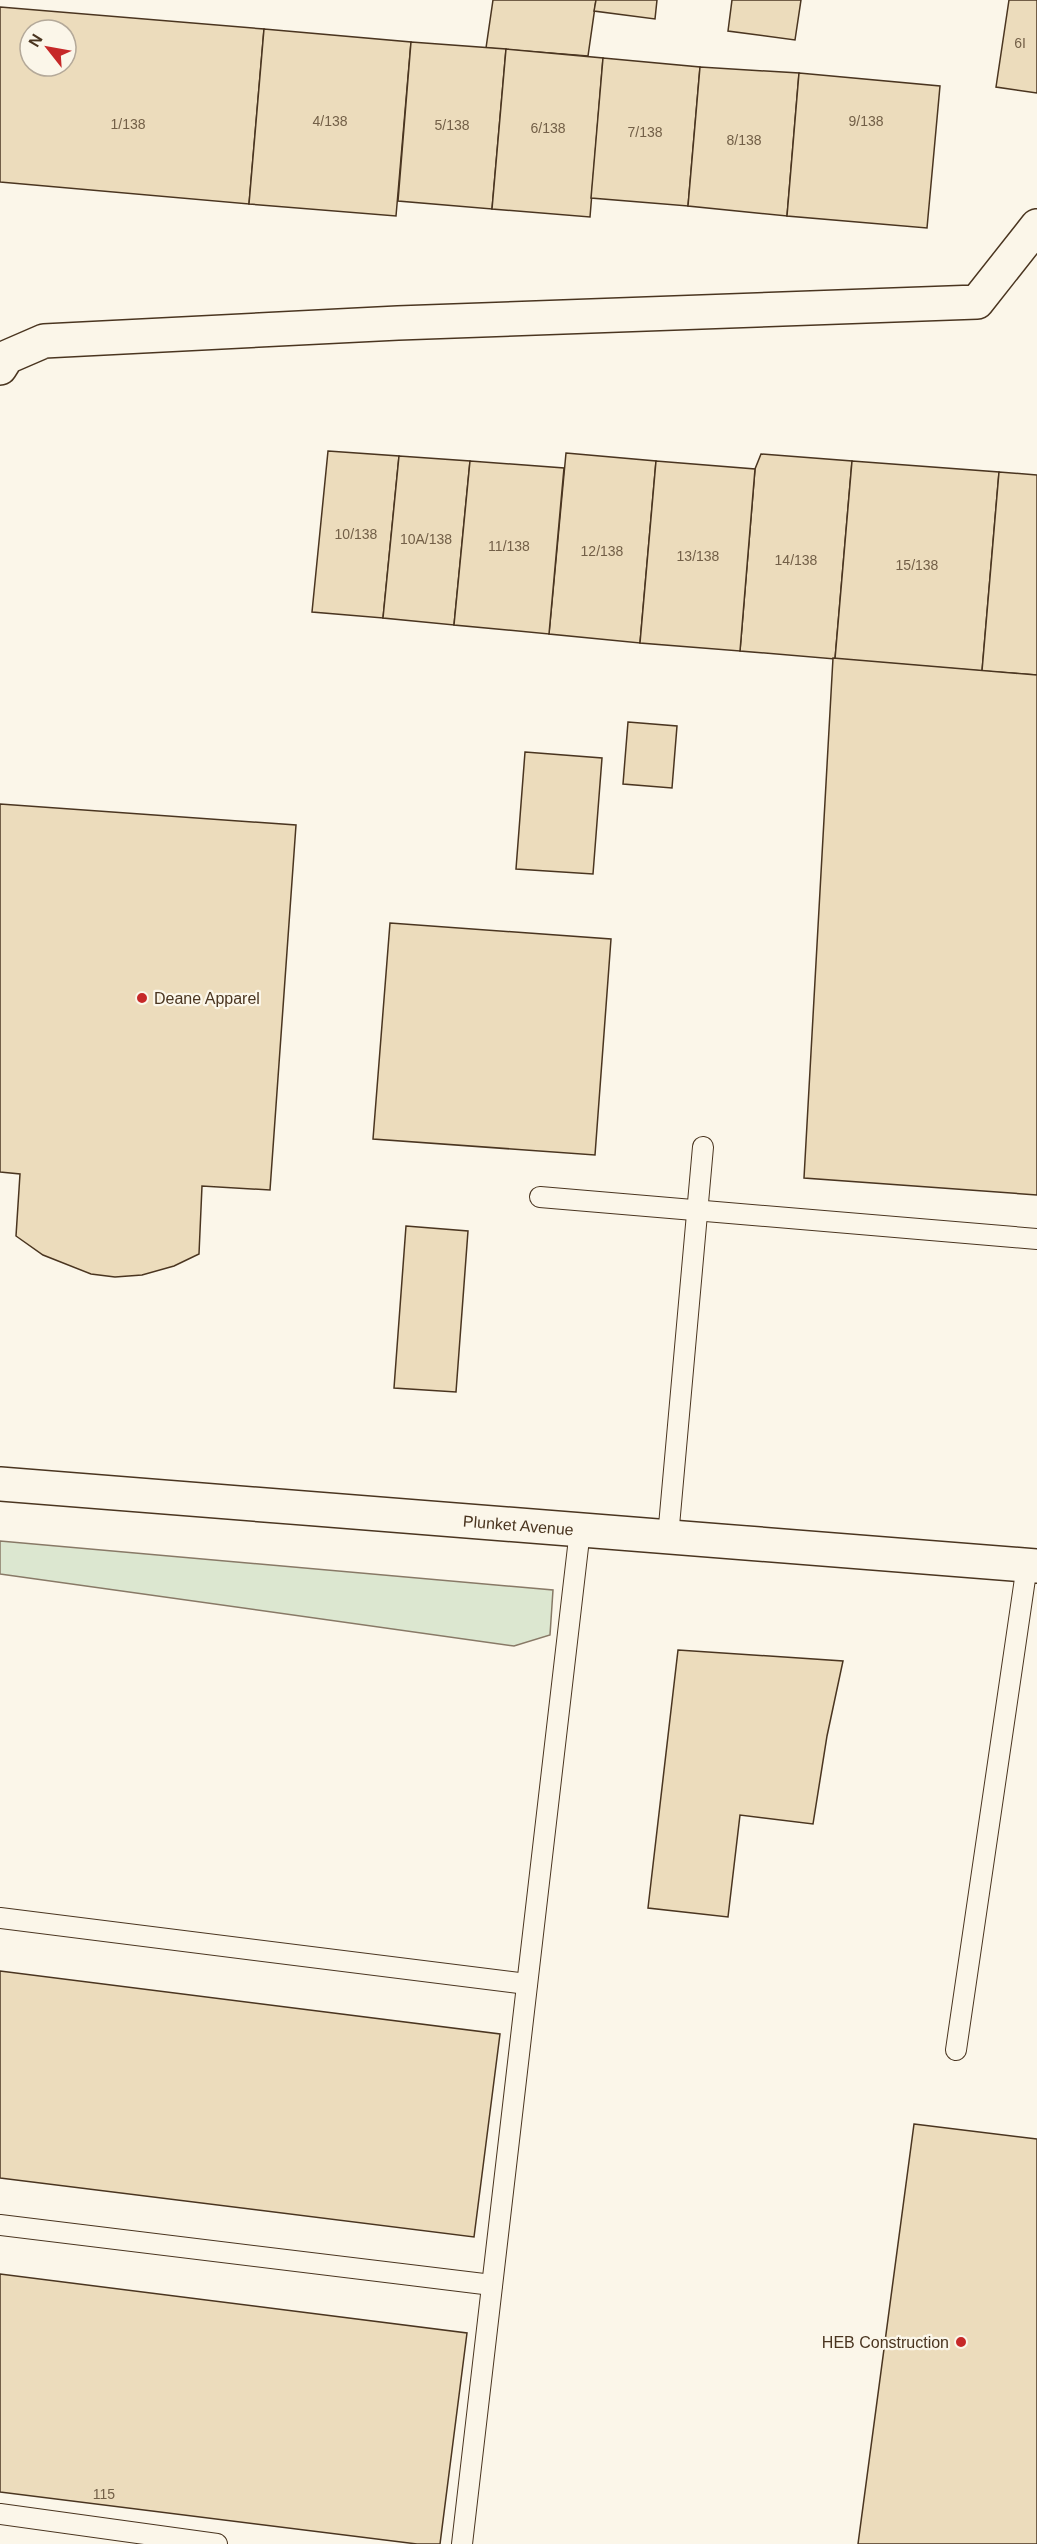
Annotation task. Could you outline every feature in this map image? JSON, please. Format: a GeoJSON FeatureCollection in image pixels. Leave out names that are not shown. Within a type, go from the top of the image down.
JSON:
{"type":"FeatureCollection","features":[{"type":"Feature","properties":{"kind":"street"},"geometry":{"type":"LineString","coordinates":[[0,368],[7,357],[44,341],[398,323],[977,302],[1037,226]]}},
{"type":"Feature","properties":{"kind":"street","name":"Plunket Avenue"},"geometry":{"type":"LineString","coordinates":[[0,1484],[1032,1565]]}},
{"type":"Feature","properties":{"kind":"lane"},"geometry":{"type":"LineString","coordinates":[[668,1537],[703,1147]]}},
{"type":"Feature","properties":{"kind":"lane"},"geometry":{"type":"LineString","coordinates":[[540,1197],[1037,1239]]}},
{"type":"Feature","properties":{"kind":"lane"},"geometry":{"type":"LineString","coordinates":[[462,2544],[580,1530]]}},
{"type":"Feature","properties":{"kind":"lane"},"geometry":{"type":"LineString","coordinates":[[956,2050],[1032,1565]]}},
{"type":"Feature","properties":{"kind":"lane"},"geometry":{"type":"LineString","coordinates":[[0,1918],[527,1984]]}},
{"type":"Feature","properties":{"kind":"lane"},"geometry":{"type":"LineString","coordinates":[[0,2225],[492,2285]]}},
{"type":"Feature","properties":{"kind":"lane"},"geometry":{"type":"LineString","coordinates":[[0,2514],[217,2544]]}},
{"type":"Feature","properties":{"kind":"green space"},"geometry":{"type":"Polygon","coordinates":[[[0,1541],[553,1590],[550,1635],[514,1646],[0,1574],[0,1541]]]}},
{"type":"Feature","properties":{"kind":"building"},"geometry":{"type":"Polygon","coordinates":[[[493,0],[596,0],[588,56],[486,48],[493,0]]]}},
{"type":"Feature","properties":{"kind":"building"},"geometry":{"type":"Polygon","coordinates":[[[596,0],[657,0],[655,19],[594,11],[596,0]]]}},
{"type":"Feature","properties":{"kind":"building"},"geometry":{"type":"Polygon","coordinates":[[[732,0],[801,0],[795,40],[728,31],[732,0]]]}},
{"type":"Feature","properties":{"kind":"building"},"geometry":{"type":"Polygon","coordinates":[[[1009,0],[1037,0],[1037,93],[996,87],[1009,0]]]}},
{"type":"Feature","properties":{"kind":"building"},"geometry":{"type":"Polygon","coordinates":[[[0,7],[264,29],[249,204],[0,182],[0,7]]]}},
{"type":"Feature","properties":{"kind":"building"},"geometry":{"type":"Polygon","coordinates":[[[264,29],[411,42],[396,216],[249,204],[264,29]]]}},
{"type":"Feature","properties":{"kind":"building"},"geometry":{"type":"Polygon","coordinates":[[[411,42],[506,49],[492,209],[398,201],[411,42]]]}},
{"type":"Feature","properties":{"kind":"building"},"geometry":{"type":"Polygon","coordinates":[[[506,49],[603,58],[590,217],[492,209],[506,49]]]}},
{"type":"Feature","properties":{"kind":"building"},"geometry":{"type":"Polygon","coordinates":[[[603,58],[700,67],[688,206],[591,198],[603,58]]]}},
{"type":"Feature","properties":{"kind":"building"},"geometry":{"type":"Polygon","coordinates":[[[700,67],[799,73],[787,216],[688,206],[700,67]]]}},
{"type":"Feature","properties":{"kind":"building"},"geometry":{"type":"Polygon","coordinates":[[[799,73],[940,86],[927,228],[787,216],[799,73]]]}},
{"type":"Feature","properties":{"kind":"building"},"geometry":{"type":"Polygon","coordinates":[[[328,451],[399,456],[383,618],[312,612],[328,451]]]}},
{"type":"Feature","properties":{"kind":"building"},"geometry":{"type":"Polygon","coordinates":[[[566,453],[656,461],[640,643],[549,634],[566,453]]]}},
{"type":"Feature","properties":{"kind":"building"},"geometry":{"type":"Polygon","coordinates":[[[761,454],[852,461],[835,659],[740,651],[755,469],[761,454]]]}},
{"type":"Feature","properties":{"kind":"building"},"geometry":{"type":"Polygon","coordinates":[[[399,456],[470,461],[454,625],[383,618],[399,456]]]}},
{"type":"Feature","properties":{"kind":"building"},"geometry":{"type":"Polygon","coordinates":[[[470,461],[564,468],[549,634],[454,625],[470,461]]]}},
{"type":"Feature","properties":{"kind":"building"},"geometry":{"type":"Polygon","coordinates":[[[656,461],[755,469],[740,651],[640,643],[656,461]]]}},
{"type":"Feature","properties":{"kind":"building"},"geometry":{"type":"Polygon","coordinates":[[[852,461],[999,472],[982,671],[835,659],[852,461]]]}},
{"type":"Feature","properties":{"kind":"building"},"geometry":{"type":"Polygon","coordinates":[[[999,472],[1037,475],[1037,675],[982,671],[999,472]]]}},
{"type":"Feature","properties":{"kind":"building"},"geometry":{"type":"Polygon","coordinates":[[[833,658],[1037,675],[1037,1195],[804,1178],[833,658]]]}},
{"type":"Feature","properties":{"kind":"building"},"geometry":{"type":"Polygon","coordinates":[[[628,722],[677,726],[672,788],[623,784],[628,722]]]}},
{"type":"Feature","properties":{"kind":"building"},"geometry":{"type":"Polygon","coordinates":[[[525,752],[602,758],[593,874],[516,869],[525,752]]]}},
{"type":"Feature","properties":{"kind":"building","name":"Deane Apparel"},"geometry":{"type":"Polygon","coordinates":[[[0,804],[296,825],[270,1190],[202,1186],[199,1254],[174,1266],[142,1275],[115,1277],[91,1274],[43,1255],[16,1236],[20,1174],[0,1172],[0,804]]]}},
{"type":"Feature","properties":{"kind":"building"},"geometry":{"type":"Polygon","coordinates":[[[390,923],[611,939],[595,1155],[373,1139],[390,923]]]}},
{"type":"Feature","properties":{"kind":"building"},"geometry":{"type":"Polygon","coordinates":[[[406,1226],[468,1231],[456,1392],[394,1388],[406,1226]]]}},
{"type":"Feature","properties":{"kind":"building"},"geometry":{"type":"Polygon","coordinates":[[[678,1650],[843,1661],[827,1736],[813,1824],[740,1815],[728,1917],[648,1908],[678,1650]]]}},
{"type":"Feature","properties":{"kind":"building"},"geometry":{"type":"Polygon","coordinates":[[[0,1971],[500,2034],[474,2237],[0,2178],[0,1971]]]}},
{"type":"Feature","properties":{"kind":"building","name":"HEB Construction"},"geometry":{"type":"Polygon","coordinates":[[[914,2124],[1037,2139],[1037,2544],[858,2544],[914,2124]]]}},
{"type":"Feature","properties":{"kind":"building"},"geometry":{"type":"Polygon","coordinates":[[[0,2274],[467,2333],[440,2544],[417,2544],[0,2492],[0,2274]]]}},
{"type":"Feature","properties":{"kind":"place","name":"Deane Apparel"},"geometry":{"type":"Point","coordinates":[142,998]}},
{"type":"Feature","properties":{"kind":"place","name":"HEB Construction"},"geometry":{"type":"Point","coordinates":[961,2342]}}]}
